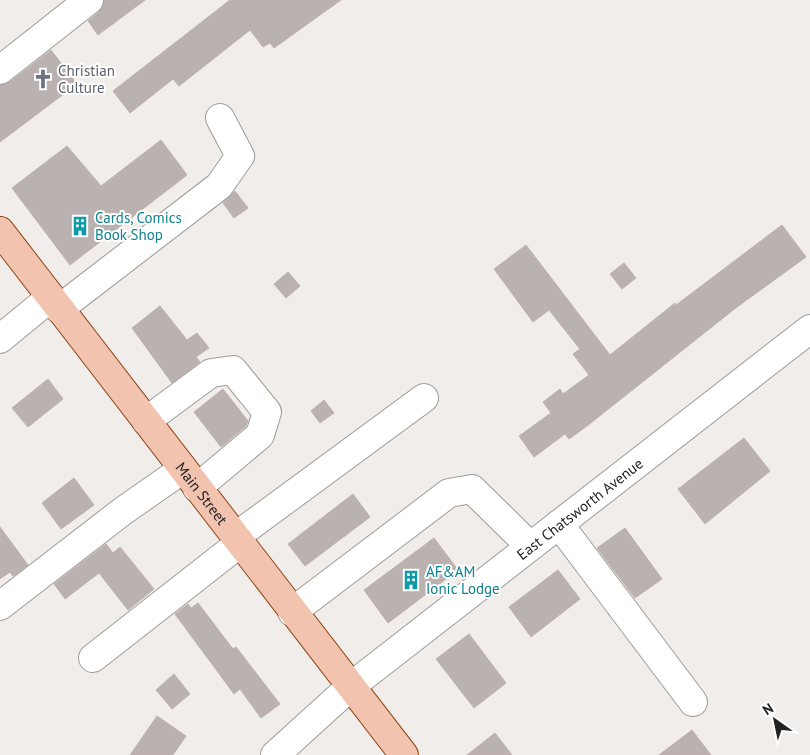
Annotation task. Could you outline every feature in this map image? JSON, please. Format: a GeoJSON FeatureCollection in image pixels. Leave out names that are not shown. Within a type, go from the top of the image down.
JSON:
{"type":"FeatureCollection","features":[{"type":"Feature","properties":{"kind":"main road","name":"Main Street"},"geometry":{"type":"LineString","coordinates":[[0,231],[404,755]]}},
{"type":"Feature","properties":{"kind":"street"},"geometry":{"type":"LineString","coordinates":[[0,70],[89,0]]}},
{"type":"Feature","properties":{"kind":"street"},"geometry":{"type":"LineString","coordinates":[[0,339],[55,303],[219,186],[240,156],[220,118]]}},
{"type":"Feature","properties":{"kind":"street","name":"East Chatsworth Avenue"},"geometry":{"type":"LineString","coordinates":[[275,755],[350,687],[810,329]]}},
{"type":"Feature","properties":{"kind":"street"},"geometry":{"type":"LineString","coordinates":[[0,606],[123,511],[190,479],[260,435],[267,412],[233,370],[211,373],[146,422]]}},
{"type":"Feature","properties":{"kind":"street"},"geometry":{"type":"LineString","coordinates":[[92,658],[237,540],[424,398]]}},
{"type":"Feature","properties":{"kind":"street"},"geometry":{"type":"LineString","coordinates":[[292,612],[449,493],[472,489],[530,546]]}},
{"type":"Feature","properties":{"kind":"street"},"geometry":{"type":"LineString","coordinates":[[558,524],[693,702]]}},
{"type":"Feature","properties":{"kind":"building"},"geometry":{"type":"Polygon","coordinates":[[[104,0],[145,0],[98,35],[88,21],[99,12],[104,0]]]}},
{"type":"Feature","properties":{"kind":"building"},"geometry":{"type":"Polygon","coordinates":[[[230,0],[341,0],[274,48],[270,43],[263,47],[250,30],[179,86],[173,79],[130,113],[113,91],[230,0]]]}},
{"type":"Feature","properties":{"kind":"building","name":"Christian Culture"},"geometry":{"type":"Polygon","coordinates":[[[51,50],[77,84],[0,142],[0,85],[10,82],[51,50]]]}},
{"type":"Feature","properties":{"kind":"building","name":"Cards, Comics Book Shop"},"geometry":{"type":"Polygon","coordinates":[[[161,140],[187,175],[70,265],[12,188],[67,146],[101,186],[161,140]]]}},
{"type":"Feature","properties":{"kind":"building"},"geometry":{"type":"Polygon","coordinates":[[[235,191],[248,208],[234,218],[223,203],[235,191]]]}},
{"type":"Feature","properties":{"kind":"building"},"geometry":{"type":"Polygon","coordinates":[[[782,225],[806,257],[737,307],[587,426],[569,439],[565,434],[534,457],[519,436],[551,413],[543,402],[560,389],[563,394],[589,375],[573,354],[580,349],[549,310],[533,322],[494,269],[526,245],[610,355],[675,303],[676,305],[782,225]]]}},
{"type":"Feature","properties":{"kind":"building"},"geometry":{"type":"Polygon","coordinates":[[[624,263],[636,278],[622,289],[610,274],[624,263]]]}},
{"type":"Feature","properties":{"kind":"building"},"geometry":{"type":"Polygon","coordinates":[[[288,272],[300,286],[286,298],[274,284],[288,272]]]}},
{"type":"Feature","properties":{"kind":"building"},"geometry":{"type":"Polygon","coordinates":[[[160,306],[187,340],[197,333],[209,348],[196,357],[200,362],[172,383],[132,328],[160,306]]]}},
{"type":"Feature","properties":{"kind":"building"},"geometry":{"type":"Polygon","coordinates":[[[48,379],[63,399],[28,427],[12,408],[48,379]]]}},
{"type":"Feature","properties":{"kind":"building"},"geometry":{"type":"Polygon","coordinates":[[[223,389],[248,421],[246,426],[221,447],[194,412],[223,389]]]}},
{"type":"Feature","properties":{"kind":"building"},"geometry":{"type":"Polygon","coordinates":[[[324,400],[334,413],[320,423],[311,411],[324,400]]]}},
{"type":"Feature","properties":{"kind":"building"},"geometry":{"type":"Polygon","coordinates":[[[744,438],[770,471],[705,524],[678,489],[744,438]]]}},
{"type":"Feature","properties":{"kind":"building"},"geometry":{"type":"Polygon","coordinates":[[[74,478],[94,505],[61,529],[42,503],[74,478]]]}},
{"type":"Feature","properties":{"kind":"building"},"geometry":{"type":"Polygon","coordinates":[[[353,494],[370,517],[305,566],[288,544],[353,494]]]}},
{"type":"Feature","properties":{"kind":"building"},"geometry":{"type":"Polygon","coordinates":[[[0,527],[28,565],[13,576],[10,572],[0,579],[0,527]]]}},
{"type":"Feature","properties":{"kind":"building"},"geometry":{"type":"Polygon","coordinates":[[[625,528],[662,579],[635,598],[597,548],[625,528]]]}},
{"type":"Feature","properties":{"kind":"building","name":"AF&AM Ionic Lodge"},"geometry":{"type":"Polygon","coordinates":[[[434,538],[458,570],[388,623],[364,590],[434,538]]]}},
{"type":"Feature","properties":{"kind":"building"},"geometry":{"type":"Polygon","coordinates":[[[106,544],[113,553],[120,547],[154,589],[128,610],[99,573],[65,599],[54,584],[106,544]]]}},
{"type":"Feature","properties":{"kind":"building"},"geometry":{"type":"Polygon","coordinates":[[[558,570],[580,599],[531,637],[509,607],[558,570]]]}},
{"type":"Feature","properties":{"kind":"building"},"geometry":{"type":"Polygon","coordinates":[[[198,603],[233,649],[236,647],[280,704],[261,718],[240,689],[234,694],[175,614],[188,604],[191,608],[198,603]]]}},
{"type":"Feature","properties":{"kind":"building"},"geometry":{"type":"Polygon","coordinates":[[[469,634],[506,683],[474,708],[436,659],[469,634]]]}},
{"type":"Feature","properties":{"kind":"building"},"geometry":{"type":"Polygon","coordinates":[[[174,674],[190,694],[172,709],[156,690],[174,674]]]}},
{"type":"Feature","properties":{"kind":"building"},"geometry":{"type":"Polygon","coordinates":[[[157,716],[186,736],[173,755],[130,755],[157,716]]]}},
{"type":"Feature","properties":{"kind":"building"},"geometry":{"type":"Polygon","coordinates":[[[692,730],[711,755],[659,755],[692,730]]]}},
{"type":"Feature","properties":{"kind":"building"},"geometry":{"type":"Polygon","coordinates":[[[495,733],[512,755],[467,755],[495,733]]]}},
{"type":"Feature","properties":{"kind":"place","name":"Christian Culture"},"geometry":{"type":"Point","coordinates":[43,79]}},
{"type":"Feature","properties":{"kind":"place","name":"Cards, Comics Book Shop"},"geometry":{"type":"Point","coordinates":[80,226]}},
{"type":"Feature","properties":{"kind":"place","name":"AF&AM Ionic Lodge"},"geometry":{"type":"Point","coordinates":[411,580]}}]}
